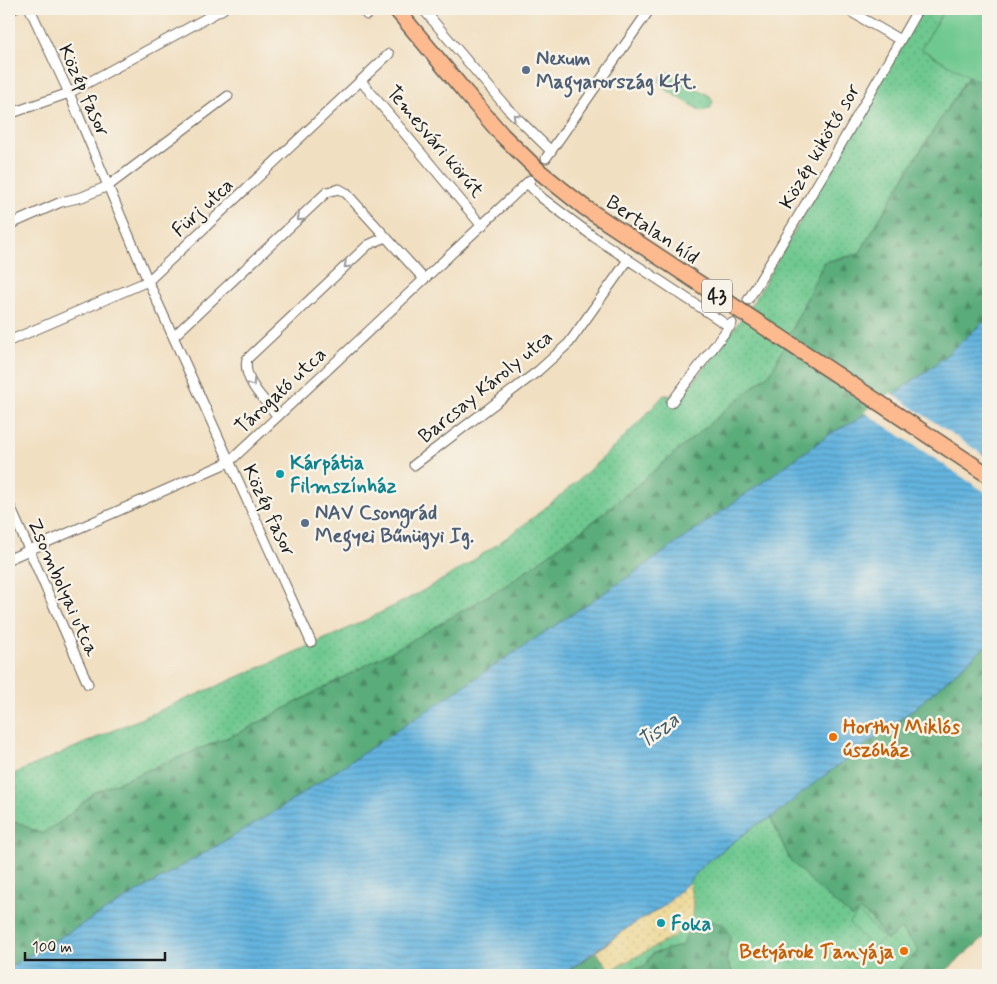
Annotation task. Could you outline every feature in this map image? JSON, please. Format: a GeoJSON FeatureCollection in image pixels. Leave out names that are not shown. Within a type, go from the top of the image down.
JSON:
{"type":"FeatureCollection","features":[{"type":"Feature","properties":{"kind":"main road","name":"Bertalan híd"},"geometry":{"type":"LineString","coordinates":[[396,9],[502,135],[540,172],[584,207],[988,475]]}},
{"type":"Feature","properties":{"kind":"street"},"geometry":{"type":"LineString","coordinates":[[9,10],[14,9]]}},
{"type":"Feature","properties":{"kind":"street","name":"Közép fasor"},"geometry":{"type":"LineString","coordinates":[[30,9],[69,93],[148,281],[174,336],[228,462],[311,642]]}},
{"type":"Feature","properties":{"kind":"street"},"geometry":{"type":"LineString","coordinates":[[9,114],[69,93],[222,9]]}},
{"type":"Feature","properties":{"kind":"street"},"geometry":{"type":"LineString","coordinates":[[423,9],[548,154],[650,9]]}},
{"type":"Feature","properties":{"kind":"street"},"geometry":{"type":"LineString","coordinates":[[846,9],[900,40]]}},
{"type":"Feature","properties":{"kind":"street","name":"Közép kikötő sor"},"geometry":{"type":"LineString","coordinates":[[748,300],[836,153],[918,9]]}},
{"type":"Feature","properties":{"kind":"street","name":"Fürj utca"},"geometry":{"type":"LineString","coordinates":[[9,341],[148,281],[389,54]]}},
{"type":"Feature","properties":{"kind":"street","name":"Temesvári körút"},"geometry":{"type":"LineString","coordinates":[[361,82],[482,226]]}},
{"type":"Feature","properties":{"kind":"street"},"geometry":{"type":"LineString","coordinates":[[9,225],[61,202],[82,197],[108,186],[228,96]]}},
{"type":"Feature","properties":{"kind":"street","name":"Tárogató utca"},"geometry":{"type":"LineString","coordinates":[[9,558],[228,462],[528,181],[542,198],[628,260]]}},
{"type":"Feature","properties":{"kind":"street"},"geometry":{"type":"LineString","coordinates":[[174,336],[327,192],[338,189],[346,193],[424,280]]}},
{"type":"Feature","properties":{"kind":"street"},"geometry":{"type":"LineString","coordinates":[[278,416],[263,399],[247,374],[247,359],[368,246],[386,237]]}},
{"type":"Feature","properties":{"kind":"street"},"geometry":{"type":"LineString","coordinates":[[628,260],[731,325],[671,403]]}},
{"type":"Feature","properties":{"kind":"street","name":"Barcsay Károly utca"},"geometry":{"type":"LineString","coordinates":[[414,465],[564,348],[595,309],[628,260]]}},
{"type":"Feature","properties":{"kind":"street","name":"Zsombolyai utca"},"geometry":{"type":"LineString","coordinates":[[9,504],[88,684]]}},
{"type":"Feature","properties":{"kind":"green space"},"geometry":{"type":"Polygon","coordinates":[[[923,9],[945,9],[922,49],[969,75],[915,159],[859,254],[824,262],[772,371],[598,518],[508,584],[411,641],[243,731],[95,792],[62,821],[41,834],[17,822],[9,825],[9,776],[313,644],[421,592],[477,558],[535,516],[615,446],[664,395],[682,396],[727,339],[757,296],[923,9]]]}},
{"type":"Feature","properties":{"kind":"green space"},"geometry":{"type":"Polygon","coordinates":[[[945,9],[988,9],[988,87],[921,49],[945,9]]]}},
{"type":"Feature","properties":{"kind":"green space"},"geometry":{"type":"Polygon","coordinates":[[[668,72],[710,96],[713,102],[710,109],[701,111],[662,87],[660,78],[668,72]]]}},
{"type":"Feature","properties":{"kind":"green space"},"geometry":{"type":"Polygon","coordinates":[[[969,75],[988,87],[988,318],[934,366],[855,421],[833,432],[640,569],[276,811],[9,967],[9,825],[17,822],[42,834],[62,821],[95,792],[243,731],[411,641],[508,584],[598,518],[772,371],[824,262],[859,254],[915,159],[969,75]]]}},
{"type":"Feature","properties":{"kind":"green space"},"geometry":{"type":"Polygon","coordinates":[[[988,644],[988,934],[942,974],[903,975],[899,968],[919,951],[901,929],[887,940],[870,917],[860,911],[852,917],[821,891],[790,860],[771,818],[915,708],[988,644]]]}},
{"type":"Feature","properties":{"kind":"green space"},"geometry":{"type":"Polygon","coordinates":[[[771,818],[790,860],[870,917],[887,940],[901,929],[919,951],[900,968],[903,975],[734,975],[726,959],[731,937],[724,925],[683,945],[652,954],[646,965],[620,974],[611,970],[596,952],[689,882],[703,865],[756,825],[771,818]]]}},
{"type":"Feature","properties":{"kind":"green space"},"geometry":{"type":"Polygon","coordinates":[[[859,913],[884,938],[873,948],[849,923],[859,913]]]}},
{"type":"Feature","properties":{"kind":"green space"},"geometry":{"type":"Polygon","coordinates":[[[702,918],[724,925],[731,937],[726,959],[734,975],[562,975],[596,952],[611,969],[620,974],[646,965],[652,954],[683,945],[686,935],[702,918]]]}},
{"type":"Feature","properties":{"kind":"sand","name":"Foka"},"geometry":{"type":"Polygon","coordinates":[[[689,882],[693,902],[692,918],[673,937],[611,970],[596,952],[627,928],[664,906],[689,882]]]}},
{"type":"Feature","properties":{"kind":"water","name":"Tisza"},"geometry":{"type":"Polygon","coordinates":[[[988,318],[988,644],[915,708],[771,818],[756,825],[703,865],[689,882],[664,906],[627,928],[562,975],[9,975],[9,967],[276,811],[640,569],[833,432],[855,421],[934,366],[988,318]]]}},
{"type":"Feature","properties":{"kind":"pier"},"geometry":{"type":"Polygon","coordinates":[[[891,393],[988,458],[988,494],[864,412],[891,393]]]}},
{"type":"Feature","properties":{"kind":"place","name":"Nexum Magyarország Kft."},"geometry":{"type":"Point","coordinates":[526,70]}},
{"type":"Feature","properties":{"kind":"place","name":"Kárpátia Filmszínház"},"geometry":{"type":"Point","coordinates":[280,474]}},
{"type":"Feature","properties":{"kind":"place","name":"NAV Csongrád Megyei Bűnügyi Ig."},"geometry":{"type":"Point","coordinates":[305,523]}},
{"type":"Feature","properties":{"kind":"place","name":"Horthy Miklós úszóház"},"geometry":{"type":"Point","coordinates":[833,737]}},
{"type":"Feature","properties":{"kind":"place","name":"Foka"},"geometry":{"type":"Point","coordinates":[661,923]}},
{"type":"Feature","properties":{"kind":"place","name":"Betyárok Tanyája"},"geometry":{"type":"Point","coordinates":[904,951]}}]}
